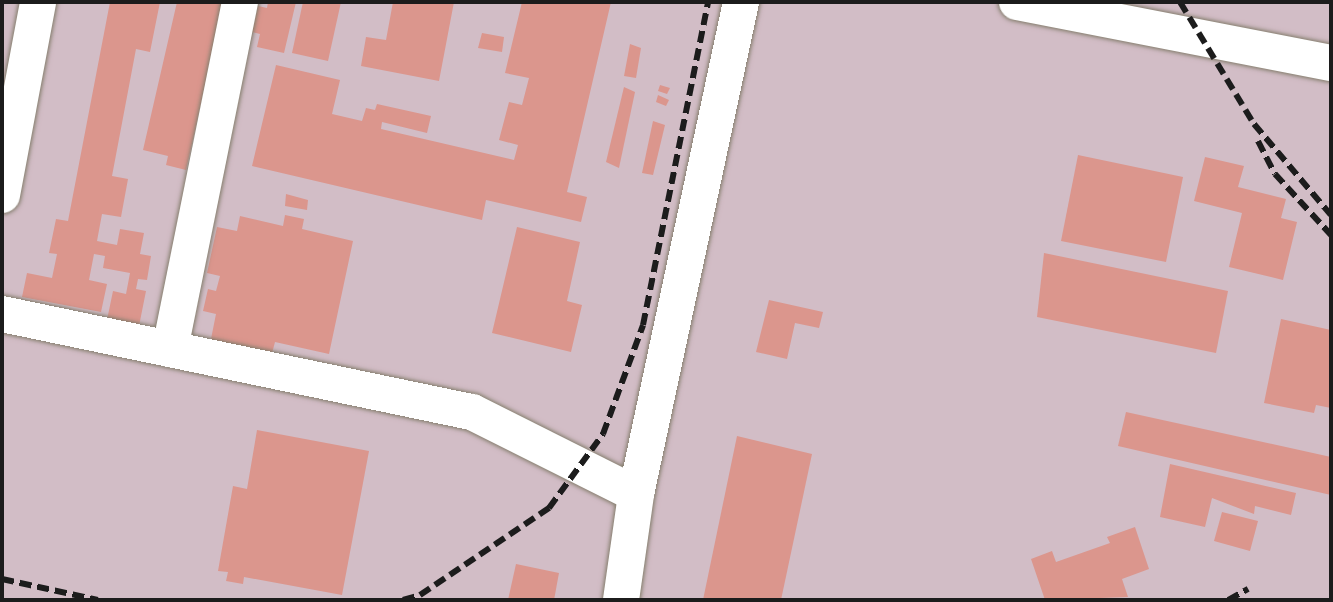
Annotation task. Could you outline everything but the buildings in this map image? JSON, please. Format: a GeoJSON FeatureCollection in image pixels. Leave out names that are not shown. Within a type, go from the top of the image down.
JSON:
{"type":"FeatureCollection","features":[{"type":"Feature","properties":{"kind":"lane"},"geometry":{"type":"LineString","coordinates":[[2,195],[38,2]]}},
{"type":"Feature","properties":{"kind":"lane"},"geometry":{"type":"LineString","coordinates":[[170,349],[240,2]]}},
{"type":"Feature","properties":{"kind":"lane"},"geometry":{"type":"LineString","coordinates":[[621,600],[636,494],[741,2]]}},
{"type":"Feature","properties":{"kind":"lane"},"geometry":{"type":"LineString","coordinates":[[1017,2],[1131,12],[1331,63]]}},
{"type":"Feature","properties":{"kind":"lane"},"geometry":{"type":"LineString","coordinates":[[2,314],[472,412],[636,494]]}},
{"type":"Feature","properties":{"kind":"shaded area"},"geometry":{"type":"Polygon","coordinates":[[[2,2],[1331,2],[1331,600],[2,600],[2,2]]]}},
{"type":"Feature","properties":{"kind":"railway"},"geometry":{"type":"LineString","coordinates":[[403,600],[420,595],[549,508],[603,434],[643,325],[708,2]]}},
{"type":"Feature","properties":{"kind":"railway"},"geometry":{"type":"LineString","coordinates":[[1180,2],[1254,124],[1331,215]]}},
{"type":"Feature","properties":{"kind":"railway"},"geometry":{"type":"LineString","coordinates":[[1258,141],[1275,174],[1331,235]]}},
{"type":"Feature","properties":{"kind":"railway"},"geometry":{"type":"LineString","coordinates":[[2,579],[98,600]]}},
{"type":"Feature","properties":{"kind":"railway"},"geometry":{"type":"LineString","coordinates":[[1228,600],[1248,589]]}}]}
